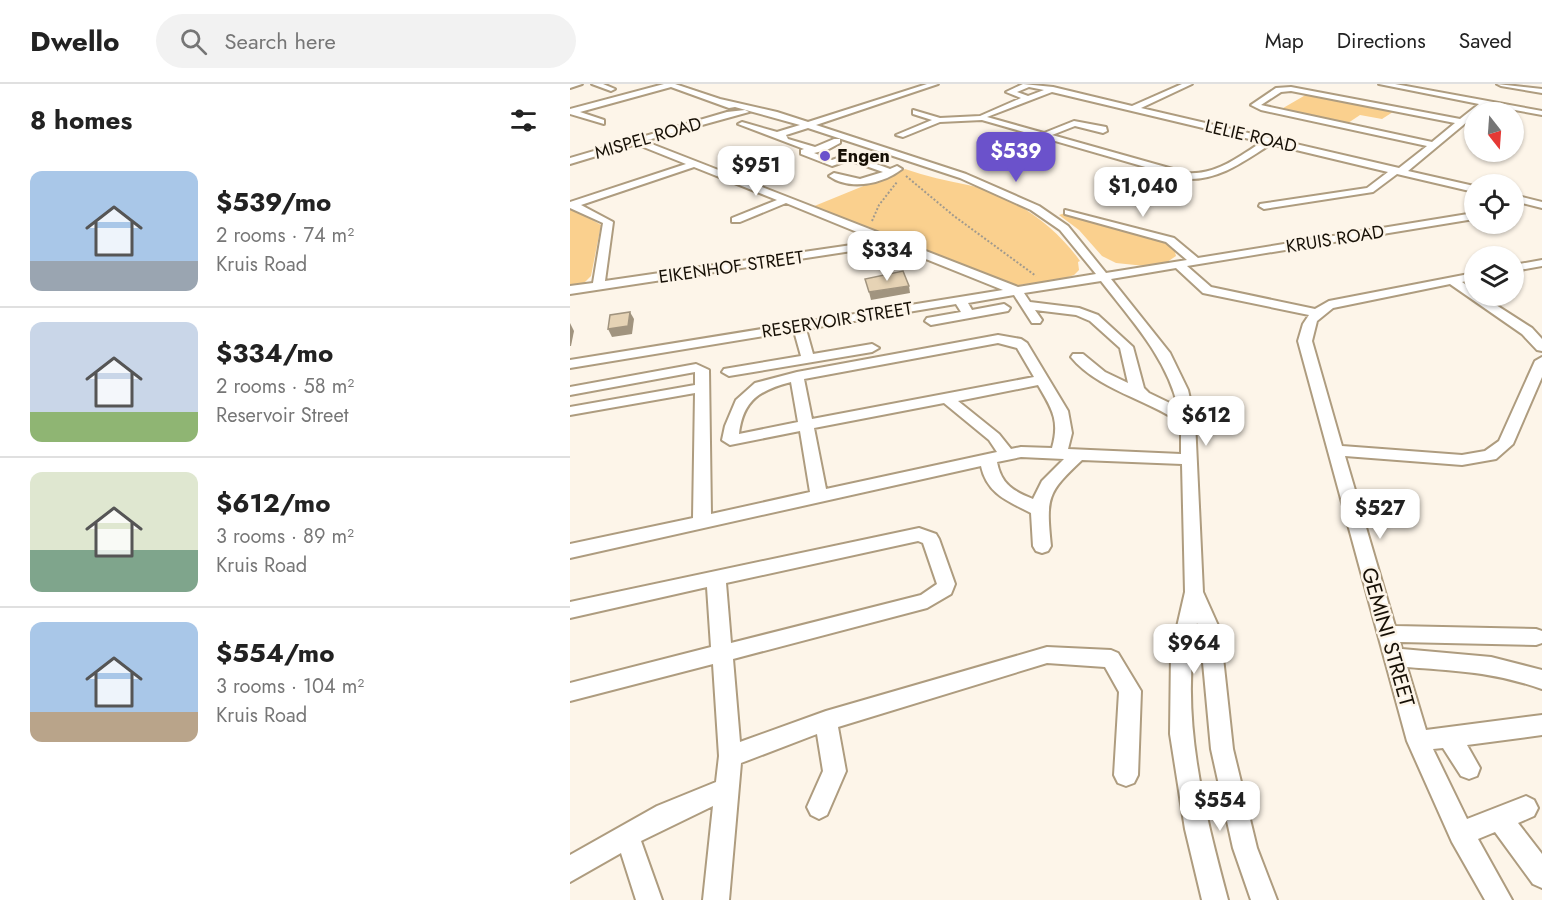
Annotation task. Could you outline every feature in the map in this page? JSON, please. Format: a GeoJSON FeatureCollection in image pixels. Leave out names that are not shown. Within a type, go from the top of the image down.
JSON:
{"type":"FeatureCollection","features":[{"type":"Feature","properties":{"kind":"street"},"geometry":{"type":"LineString","coordinates":[[570,86],[578,84]]}},
{"type":"Feature","properties":{"kind":"street"},"geometry":{"type":"LineString","coordinates":[[596,84],[611,89]]}},
{"type":"Feature","properties":{"kind":"street"},"geometry":{"type":"LineString","coordinates":[[780,136],[934,84]]}},
{"type":"Feature","properties":{"kind":"street"},"geometry":{"type":"LineString","coordinates":[[982,118],[986,114],[1014,104],[1025,90],[1051,90],[1065,84]]}},
{"type":"Feature","properties":{"kind":"street"},"geometry":{"type":"LineString","coordinates":[[1133,109],[1188,84]]}},
{"type":"Feature","properties":{"kind":"street"},"geometry":{"type":"LineString","coordinates":[[1383,84],[1480,102]]}},
{"type":"Feature","properties":{"kind":"street"},"geometry":{"type":"LineString","coordinates":[[1501,84],[1542,91]]}},
{"type":"Feature","properties":{"kind":"street"},"geometry":{"type":"LineString","coordinates":[[571,111],[670,85],[758,109],[963,176],[1035,208],[1064,228],[1105,277],[1165,356],[1181,390],[1188,421],[1194,592],[1181,653],[1181,734],[1197,829],[1215,900]]}},
{"type":"Feature","properties":{"kind":"street"},"geometry":{"type":"LineString","coordinates":[[1433,145],[1255,105],[1279,90],[1291,89],[1462,122]]}},
{"type":"Feature","properties":{"kind":"street","name":"LELIE ROAD"},"geometry":{"type":"LineString","coordinates":[[1025,90],[1051,90],[1464,186]]}},
{"type":"Feature","properties":{"kind":"street"},"geometry":{"type":"LineString","coordinates":[[722,101],[747,112],[808,126],[899,168]]}},
{"type":"Feature","properties":{"kind":"street"},"geometry":{"type":"LineString","coordinates":[[1014,104],[1025,108],[1004,118],[1054,132]]}},
{"type":"Feature","properties":{"kind":"street","name":"MISPEL ROAD"},"geometry":{"type":"LineString","coordinates":[[727,114],[733,110],[733,107]]}},
{"type":"Feature","properties":{"kind":"street","name":"MISPEL ROAD"},"geometry":{"type":"LineString","coordinates":[[570,161],[727,114],[758,109]]}},
{"type":"Feature","properties":{"kind":"street"},"geometry":{"type":"LineString","coordinates":[[778,110],[801,117],[819,113],[835,117]]}},
{"type":"Feature","properties":{"kind":"street"},"geometry":{"type":"LineString","coordinates":[[1524,110],[1542,113]]}},
{"type":"Feature","properties":{"kind":"street"},"geometry":{"type":"LineString","coordinates":[[571,111],[601,122]]}},
{"type":"Feature","properties":{"kind":"street"},"geometry":{"type":"LineString","coordinates":[[916,112],[939,120]]}},
{"type":"Feature","properties":{"kind":"street"},"geometry":{"type":"LineString","coordinates":[[900,135],[939,120],[982,118],[1187,176],[1202,177],[1214,175],[1269,141]]}},
{"type":"Feature","properties":{"kind":"street"},"geometry":{"type":"LineString","coordinates":[[1264,206],[1370,190],[1462,122]]}},
{"type":"Feature","properties":{"kind":"street"},"geometry":{"type":"LineString","coordinates":[[1044,136],[1074,123],[1091,133]]}},
{"type":"Feature","properties":{"kind":"street"},"geometry":{"type":"LineString","coordinates":[[742,124],[812,149]]}},
{"type":"Feature","properties":{"kind":"street"},"geometry":{"type":"LineString","coordinates":[[636,141],[1017,291],[1036,320]]}},
{"type":"Feature","properties":{"kind":"street"},"geometry":{"type":"LineString","coordinates":[[837,141],[824,148],[804,152],[830,162],[849,158],[877,147]]}},
{"type":"Feature","properties":{"kind":"street"},"geometry":{"type":"LineString","coordinates":[[824,148],[871,165],[899,168],[985,185]]}},
{"type":"Feature","properties":{"kind":"street"},"geometry":{"type":"LineString","coordinates":[[571,204],[694,164]]}},
{"type":"Feature","properties":{"kind":"street"},"geometry":{"type":"LineString","coordinates":[[855,167],[871,165]]}},
{"type":"Feature","properties":{"kind":"street"},"geometry":{"type":"LineString","coordinates":[[860,184],[848,177],[871,165]]}},
{"type":"Feature","properties":{"kind":"street"},"geometry":{"type":"LineString","coordinates":[[844,171],[833,175],[860,184],[870,182],[899,168]]}},
{"type":"Feature","properties":{"kind":"street"},"geometry":{"type":"LineString","coordinates":[[736,220],[786,200]]}},
{"type":"Feature","properties":{"kind":"street"},"geometry":{"type":"LineString","coordinates":[[1524,200],[1542,204]]}},
{"type":"Feature","properties":{"kind":"street"},"geometry":{"type":"LineString","coordinates":[[571,204],[608,222],[598,286]]}},
{"type":"Feature","properties":{"kind":"street"},"geometry":{"type":"LineString","coordinates":[[1524,208],[1542,204]]}},
{"type":"Feature","properties":{"kind":"street"},"geometry":{"type":"LineString","coordinates":[[1069,212],[1170,240],[1196,262]]}},
{"type":"Feature","properties":{"kind":"street","name":"KRUIS ROAD"},"geometry":{"type":"LineString","coordinates":[[1105,277],[1464,218]]}},
{"type":"Feature","properties":{"kind":"street","name":"EIKENHOF STREET"},"geometry":{"type":"LineString","coordinates":[[570,290],[892,242]]}},
{"type":"Feature","properties":{"kind":"street"},"geometry":{"type":"LineString","coordinates":[[1524,266],[1542,263]]}},
{"type":"Feature","properties":{"kind":"street"},"geometry":{"type":"LineString","coordinates":[[1179,265],[1207,290],[1317,313],[1329,305],[1345,300],[1464,278]]}},
{"type":"Feature","properties":{"kind":"street","name":"RESERVOIR STREET"},"geometry":{"type":"LineString","coordinates":[[570,364],[1105,277]]}},
{"type":"Feature","properties":{"kind":"street"},"geometry":{"type":"LineString","coordinates":[[1451,280],[1527,331],[1542,347]]}},
{"type":"Feature","properties":{"kind":"street"},"geometry":{"type":"LineString","coordinates":[[960,300],[968,314]]}},
{"type":"Feature","properties":{"kind":"street"},"geometry":{"type":"LineString","coordinates":[[1027,305],[1072,310],[1094,318],[1126,347],[1137,389],[1144,396]]}},
{"type":"Feature","properties":{"kind":"street"},"geometry":{"type":"LineString","coordinates":[[931,321],[1004,308]]}},
{"type":"Feature","properties":{"kind":"street","name":"GEMINI STREET"},"geometry":{"type":"LineString","coordinates":[[1317,313],[1306,325],[1305,341],[1418,741],[1461,833],[1499,900]]}},
{"type":"Feature","properties":{"kind":"street"},"geometry":{"type":"LineString","coordinates":[[799,327],[808,358]]}},
{"type":"Feature","properties":{"kind":"street"},"geometry":{"type":"LineString","coordinates":[[730,440],[732,426],[743,400],[760,386],[797,376],[998,339],[1016,342],[1022,346],[1061,411],[1064,433],[1059,452]]}},
{"type":"Feature","properties":{"kind":"street"},"geometry":{"type":"LineString","coordinates":[[729,372],[872,348]]}},
{"type":"Feature","properties":{"kind":"street"},"geometry":{"type":"LineString","coordinates":[[1078,357],[1100,375],[1169,408],[1188,421]]}},
{"type":"Feature","properties":{"kind":"street"},"geometry":{"type":"LineString","coordinates":[[1336,450],[1462,460],[1490,455],[1505,444],[1542,361]]}},
{"type":"Feature","properties":{"kind":"street"},"geometry":{"type":"LineString","coordinates":[[570,391],[696,368],[702,370],[702,522]]}},
{"type":"Feature","properties":{"kind":"street"},"geometry":{"type":"LineString","coordinates":[[797,376],[819,496]]}},
{"type":"Feature","properties":{"kind":"street"},"geometry":{"type":"LineString","coordinates":[[702,445],[1042,380]]}},
{"type":"Feature","properties":{"kind":"street"},"geometry":{"type":"LineString","coordinates":[[570,411],[702,388]]}},
{"type":"Feature","properties":{"kind":"street"},"geometry":{"type":"LineString","coordinates":[[946,398],[994,437],[1006,454]]}},
{"type":"Feature","properties":{"kind":"street"},"geometry":{"type":"LineString","coordinates":[[570,551],[1006,454],[1059,452],[1189,459]]}},
{"type":"Feature","properties":{"kind":"street"},"geometry":{"type":"LineString","coordinates":[[1041,546],[1038,508],[1045,487],[1079,454]]}},
{"type":"Feature","properties":{"kind":"street"},"geometry":{"type":"LineString","coordinates":[[988,459],[992,482],[1038,508]]}},
{"type":"Feature","properties":{"kind":"street"},"geometry":{"type":"LineString","coordinates":[[570,610],[919,534],[930,539],[946,584],[944,590],[927,601],[570,692]]}},
{"type":"Feature","properties":{"kind":"street"},"geometry":{"type":"LineString","coordinates":[[716,578],[730,756],[716,900]]}},
{"type":"Feature","properties":{"kind":"street"},"geometry":{"type":"LineString","coordinates":[[1194,592],[1210,630],[1222,749],[1245,848],[1264,900]]}},
{"type":"Feature","properties":{"kind":"street"},"geometry":{"type":"LineString","coordinates":[[1388,634],[1536,637]]}},
{"type":"Feature","properties":{"kind":"street"},"geometry":{"type":"LineString","coordinates":[[730,756],[826,721],[1047,655],[1111,659],[1130,691],[1126,775]]}},
{"type":"Feature","properties":{"kind":"street"},"geometry":{"type":"LineString","coordinates":[[1394,657],[1503,668],[1542,680]]}},
{"type":"Feature","properties":{"kind":"street"},"geometry":{"type":"LineString","coordinates":[[819,807],[835,771],[826,721]]}},
{"type":"Feature","properties":{"kind":"street"},"geometry":{"type":"LineString","coordinates":[[1418,741],[1542,725]]}},
{"type":"Feature","properties":{"kind":"street"},"geometry":{"type":"LineString","coordinates":[[1449,737],[1469,768]]}},
{"type":"Feature","properties":{"kind":"street"},"geometry":{"type":"LineString","coordinates":[[570,869],[698,799],[727,790]]}},
{"type":"Feature","properties":{"kind":"street"},"geometry":{"type":"LineString","coordinates":[[1461,833],[1526,808]]}},
{"type":"Feature","properties":{"kind":"street"},"geometry":{"type":"LineString","coordinates":[[1499,818],[1542,874]]}},
{"type":"Feature","properties":{"kind":"street"},"geometry":{"type":"LineString","coordinates":[[627,836],[649,900]]}},
{"type":"Feature","properties":{"kind":"path"},"geometry":{"type":"LineString","coordinates":[[870,233],[874,211],[888,197],[899,168],[954,216],[1050,286]]}},
{"type":"Feature","properties":{"kind":"shaded area"},"geometry":{"type":"Polygon","coordinates":[[[1309,93],[1396,110],[1382,119],[1360,115],[1345,125],[1278,111],[1309,93]]]}},
{"type":"Feature","properties":{"kind":"shaded area"},"geometry":{"type":"Polygon","coordinates":[[[905,169],[984,189],[1016,204],[1058,235],[1080,261],[1078,262],[1079,270],[1074,275],[1060,280],[1013,286],[812,207],[905,169]]]}},
{"type":"Feature","properties":{"kind":"shaded area"},"geometry":{"type":"Polygon","coordinates":[[[570,210],[577,211],[601,225],[591,276],[584,283],[570,287],[570,210]]]}},
{"type":"Feature","properties":{"kind":"shaded area"},"geometry":{"type":"Polygon","coordinates":[[[1065,213],[1160,240],[1174,248],[1176,256],[1167,262],[1145,266],[1116,263],[1102,256],[1079,230],[1059,215],[1065,213]]]}},
{"type":"Feature","properties":{"kind":"building"},"geometry":{"type":"Polygon","coordinates":[[[903,271],[909,286],[869,292],[865,279],[903,271]]]}},
{"type":"Feature","properties":{"kind":"building"},"geometry":{"type":"Polygon","coordinates":[[[630,312],[628,326],[608,329],[610,315],[630,312]]]}},
{"type":"Feature","properties":{"kind":"place","name":"Engen"},"geometry":{"type":"Point","coordinates":[825,156]}}]}
